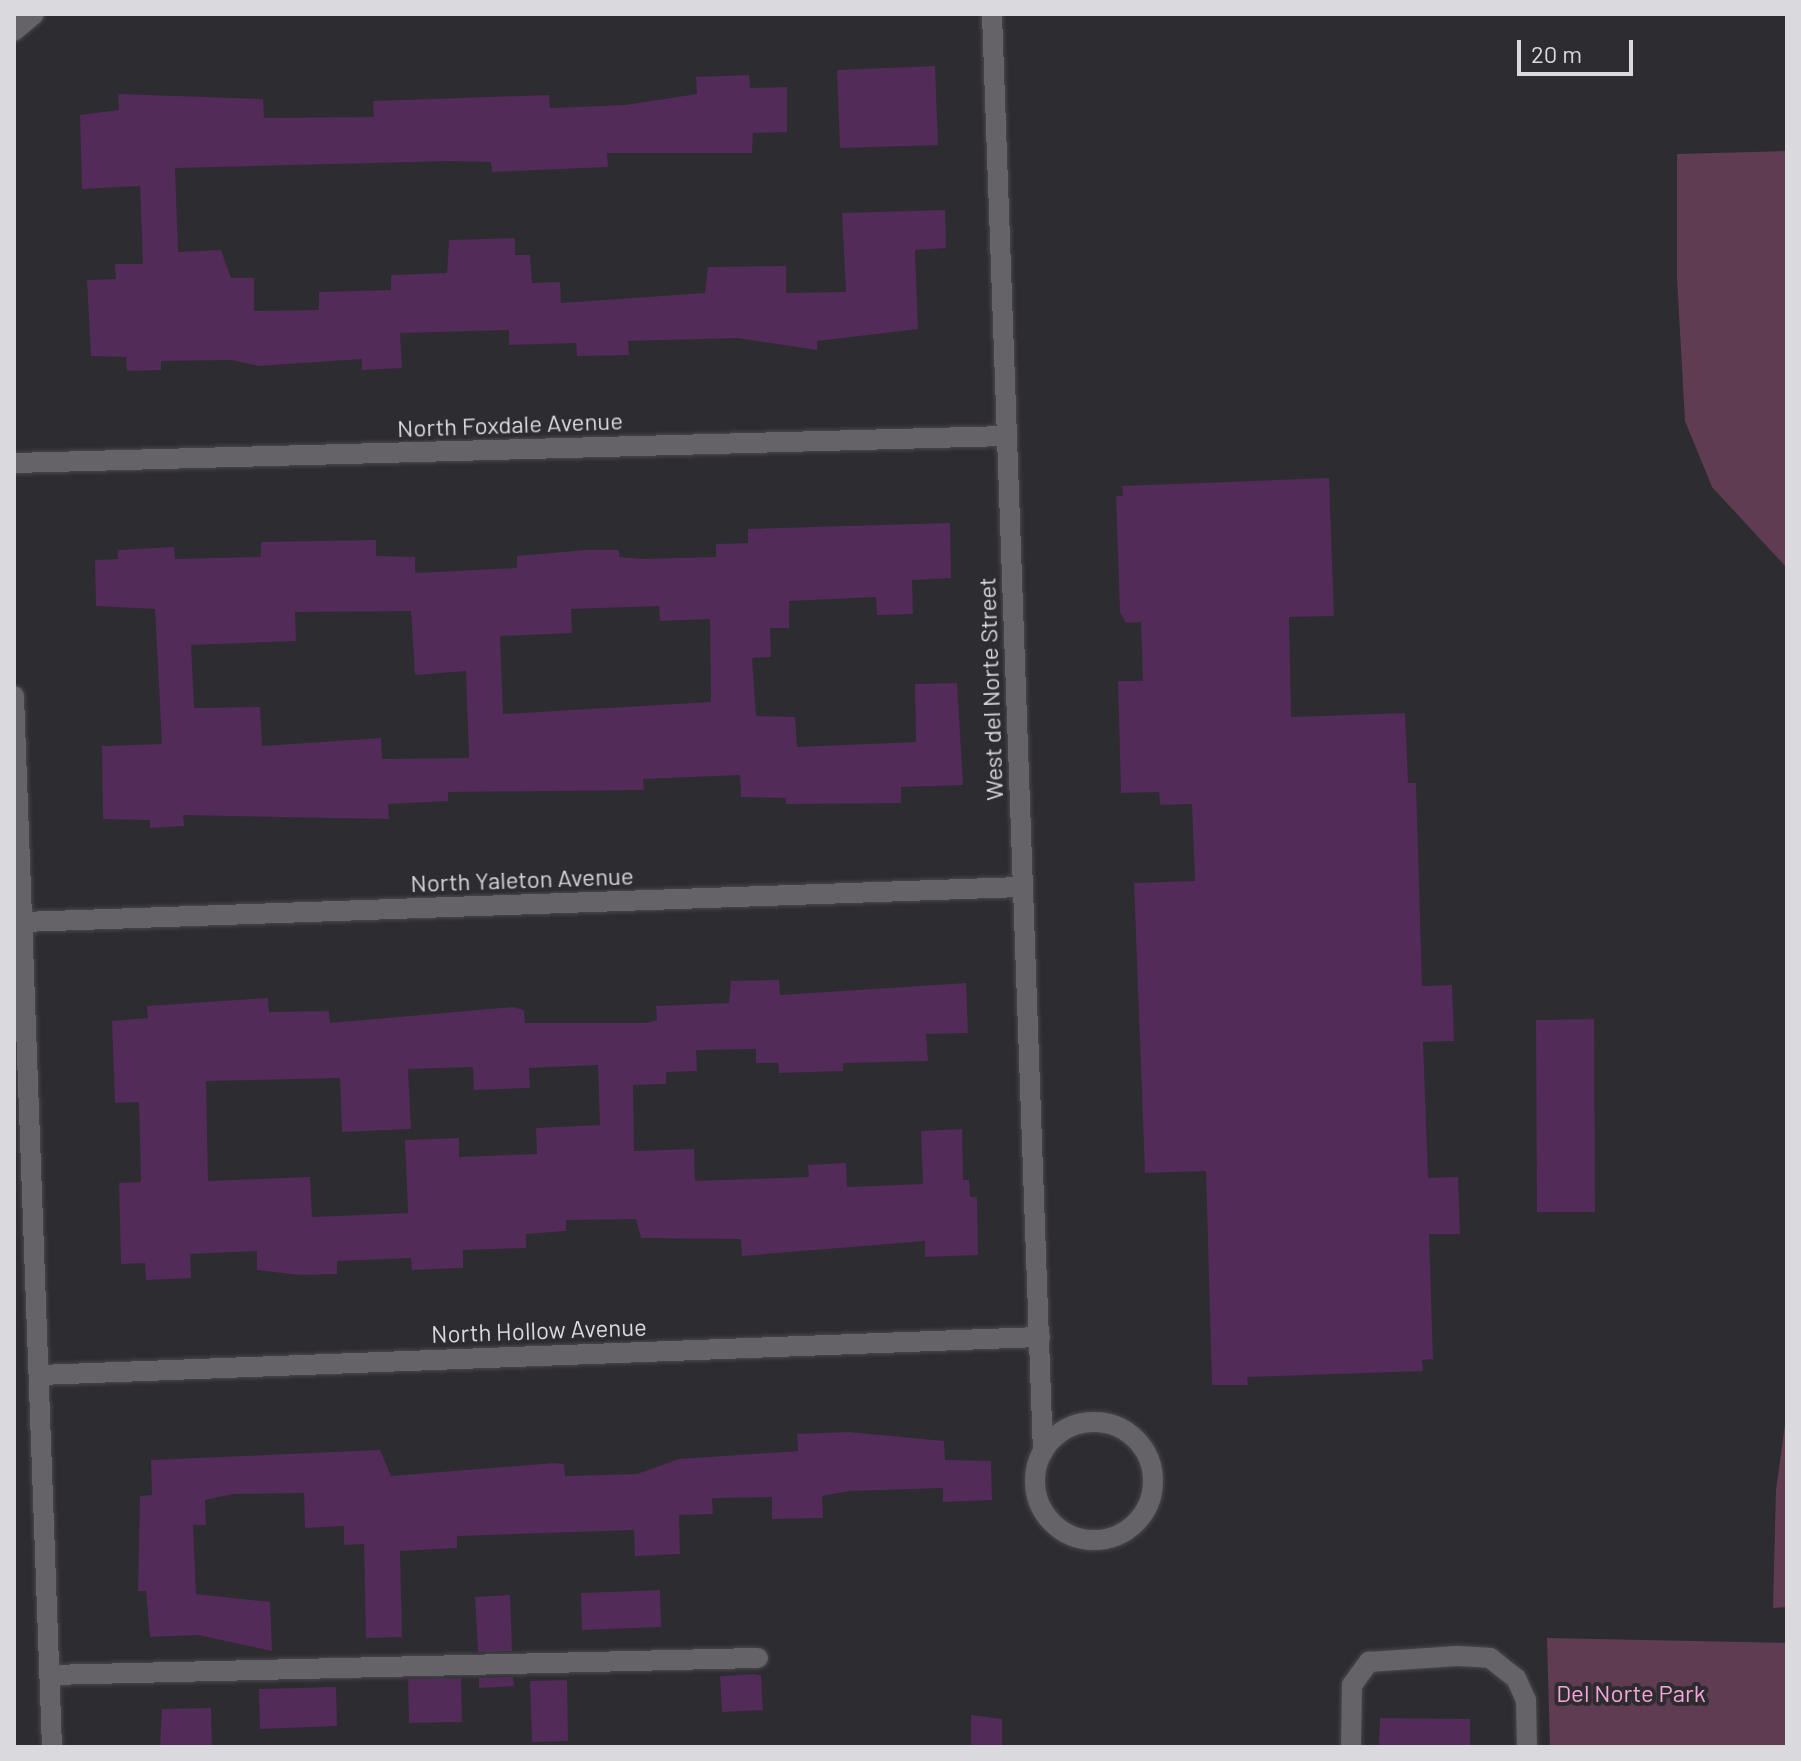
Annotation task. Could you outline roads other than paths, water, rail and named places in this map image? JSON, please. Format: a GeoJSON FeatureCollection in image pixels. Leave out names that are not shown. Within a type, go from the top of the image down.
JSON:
{"type":"FeatureCollection","features":[{"type":"Feature","properties":{"kind":"street","name":"West del Norte Street"},"geometry":{"type":"LineString","coordinates":[[992,14],[1043,1452]]}},
{"type":"Feature","properties":{"kind":"street","name":"North Foxdale Avenue"},"geometry":{"type":"LineString","coordinates":[[14,463],[1007,436]]}},
{"type":"Feature","properties":{"kind":"street"},"geometry":{"type":"LineString","coordinates":[[14,696],[52,1747]]}},
{"type":"Feature","properties":{"kind":"street","name":"North Yaleton Avenue"},"geometry":{"type":"LineString","coordinates":[[23,922],[1022,887]]}},
{"type":"Feature","properties":{"kind":"street","name":"North Hollow Avenue"},"geometry":{"type":"LineString","coordinates":[[40,1375],[1040,1337]]}},
{"type":"Feature","properties":{"kind":"street"},"geometry":{"type":"LineString","coordinates":[[1088,1423],[1128,1433],[1146,1454],[1153,1480],[1141,1518],[1121,1534],[1095,1541],[1058,1528],[1036,1493],[1043,1452],[1062,1432],[1088,1423]]}},
{"type":"Feature","properties":{"kind":"street"},"geometry":{"type":"LineString","coordinates":[[1351,1747],[1352,1685],[1369,1662],[1457,1656],[1490,1658],[1516,1678],[1526,1700],[1527,1747]]}},
{"type":"Feature","properties":{"kind":"street"},"geometry":{"type":"LineString","coordinates":[[50,1675],[758,1658]]}},
{"type":"Feature","properties":{"kind":"park label","name":"Del Norte Park"},"geometry":{"type":"Point","coordinates":[1631,1693]}}]}
